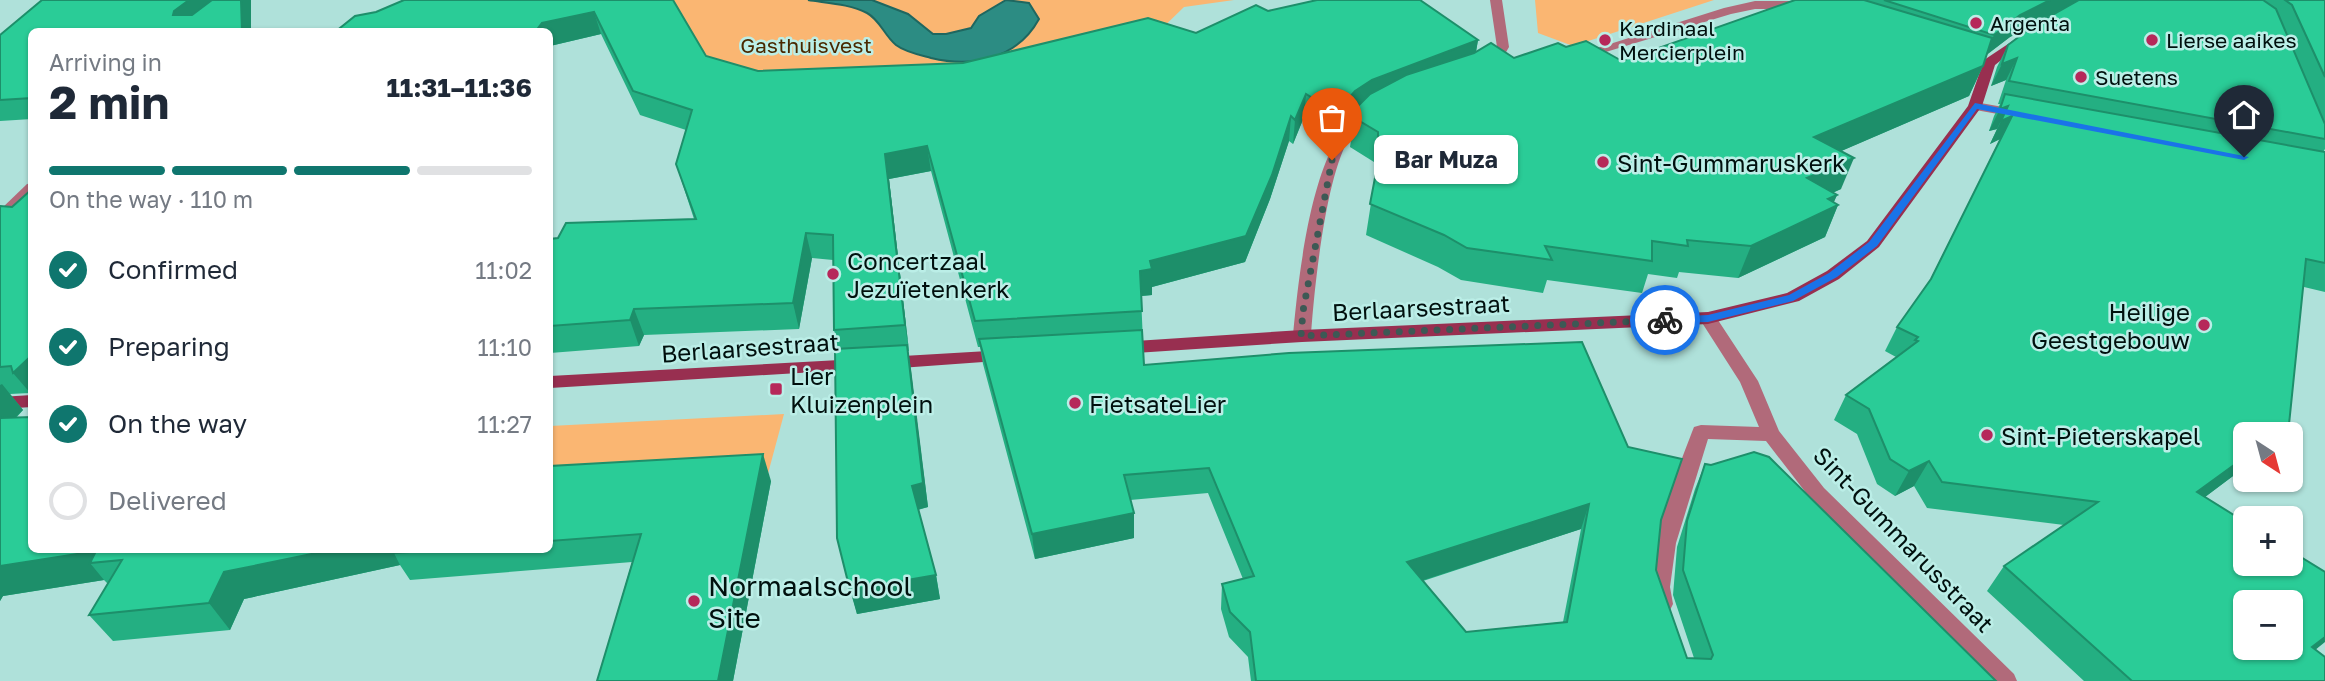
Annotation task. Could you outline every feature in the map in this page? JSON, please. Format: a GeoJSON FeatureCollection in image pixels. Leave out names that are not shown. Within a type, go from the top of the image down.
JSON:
{"type":"FeatureCollection","features":[{"type":"Feature","properties":{"kind":"street"},"geometry":{"type":"LineString","coordinates":[[1477,70],[1503,56],[1496,0]]}},
{"type":"Feature","properties":{"kind":"street"},"geometry":{"type":"LineString","coordinates":[[1572,55],[1585,55],[1755,5],[1805,4]]}},
{"type":"Feature","properties":{"kind":"street","name":"Berlaarsestraat"},"geometry":{"type":"LineString","coordinates":[[1104,349],[1301,336],[1708,318],[1793,297],[1833,275],[1873,244],[1975,106],[1984,61],[2039,30]]}},
{"type":"Feature","properties":{"kind":"street"},"geometry":{"type":"LineString","coordinates":[[1301,336],[1303,311],[1332,160],[1346,132],[1384,106]]}},
{"type":"Feature","properties":{"kind":"street"},"geometry":{"type":"LineString","coordinates":[[1975,106],[2029,116]]}},
{"type":"Feature","properties":{"kind":"street"},"geometry":{"type":"LineString","coordinates":[[0,219],[28,191]]}},
{"type":"Feature","properties":{"kind":"street","name":"Sint-Gummarusstraat"},"geometry":{"type":"LineString","coordinates":[[1708,318],[1749,381],[1771,434],[1816,493],[2006,681]]}},
{"type":"Feature","properties":{"kind":"street","name":"Berlaarsestraat"},"geometry":{"type":"LineString","coordinates":[[553,382],[1026,354]]}},
{"type":"Feature","properties":{"kind":"street"},"geometry":{"type":"LineString","coordinates":[[0,403],[28,401]]}},
{"type":"Feature","properties":{"kind":"street"},"geometry":{"type":"LineString","coordinates":[[1667,619],[1659,595],[1664,546],[1701,432],[1771,434]]}},
{"type":"Feature","properties":{"kind":"green space","name":"Gasthuisvest"},"geometry":{"type":"Polygon","coordinates":[[[665,0],[1234,0],[1184,7],[1149,41],[1008,78],[710,78],[665,0]]]}},
{"type":"Feature","properties":{"kind":"green space"},"geometry":{"type":"Polygon","coordinates":[[[1535,0],[1714,0],[1573,46],[1538,33],[1535,0]]]}},
{"type":"Feature","properties":{"kind":"green space"},"geometry":{"type":"Polygon","coordinates":[[[784,414],[766,481],[553,493],[553,426],[784,414]]]}},
{"type":"Feature","properties":{"kind":"water"},"geometry":{"type":"Polygon","coordinates":[[[808,0],[872,0],[908,14],[933,34],[971,28],[979,16],[1006,0],[1029,3],[1039,19],[1030,33],[1006,52],[978,61],[947,61],[900,47],[867,13],[846,6],[808,0]]]}},
{"type":"Feature","properties":{"kind":"building"},"geometry":{"type":"Polygon","coordinates":[[[42,0],[189,0],[174,11],[173,15],[192,15],[212,0],[241,0],[242,28],[28,28],[28,98],[0,100],[0,35],[42,0]]]}},
{"type":"Feature","properties":{"kind":"building"},"geometry":{"type":"Polygon","coordinates":[[[404,0],[673,0],[706,56],[758,71],[963,63],[1148,18],[1196,33],[1256,5],[1268,11],[1317,0],[1420,0],[1478,40],[1372,80],[1355,91],[1336,113],[1306,94],[1295,120],[1291,116],[1272,175],[1246,236],[1150,261],[1152,269],[1140,271],[1142,311],[975,321],[927,146],[885,154],[905,325],[834,330],[833,235],[806,233],[793,303],[634,309],[630,320],[553,326],[553,239],[558,238],[566,223],[696,219],[676,164],[692,110],[633,91],[594,12],[542,23],[538,28],[340,28],[355,16],[376,12],[404,0]]]}},
{"type":"Feature","properties":{"kind":"building","name":"Sint-Gummaruskerk"},"geometry":{"type":"Polygon","coordinates":[[[1795,0],[1864,0],[1992,38],[1983,66],[1814,137],[1854,158],[1807,178],[1837,195],[1828,199],[1838,205],[1751,246],[1687,240],[1688,246],[1652,241],[1652,261],[1545,246],[1552,260],[1467,248],[1444,235],[1370,204],[1378,162],[1378,132],[1353,117],[1358,106],[1370,94],[1406,75],[1474,53],[1491,43],[1514,58],[1558,43],[1566,47],[1586,41],[1622,61],[1795,0]]]}},
{"type":"Feature","properties":{"kind":"building"},"geometry":{"type":"Polygon","coordinates":[[[1884,0],[2050,0],[2020,15],[1994,35],[1884,0]]]}},
{"type":"Feature","properties":{"kind":"building"},"geometry":{"type":"Polygon","coordinates":[[[2079,0],[2263,0],[2276,9],[2325,124],[2325,139],[2009,81],[2017,58],[2002,64],[2008,45],[2033,26],[2079,0]]]}},
{"type":"Feature","properties":{"kind":"building"},"geometry":{"type":"Polygon","coordinates":[[[2285,0],[2325,0],[2325,77],[2292,5],[2285,0]]]}},
{"type":"Feature","properties":{"kind":"building"},"geometry":{"type":"Polygon","coordinates":[[[2005,94],[2325,152],[2325,263],[2306,259],[2289,422],[2233,422],[2233,466],[2197,492],[2233,514],[2233,576],[2303,576],[2303,558],[2325,572],[2325,637],[2312,647],[2325,657],[2325,681],[2132,681],[2004,566],[2098,502],[1942,482],[1929,461],[1909,471],[1890,459],[1869,409],[1846,395],[1918,341],[1915,340],[1918,337],[1897,327],[1931,279],[2012,116],[2001,121],[2008,106],[2000,109],[2005,94]]]}},
{"type":"Feature","properties":{"kind":"building"},"geometry":{"type":"Polygon","coordinates":[[[28,193],[28,359],[13,373],[11,366],[0,367],[0,206],[12,207],[28,193]]]}},
{"type":"Feature","properties":{"kind":"building"},"geometry":{"type":"Polygon","coordinates":[[[1142,330],[1144,365],[1289,353],[1582,342],[1628,447],[1682,459],[1661,520],[1656,570],[1687,658],[1711,659],[1713,655],[1683,570],[1687,521],[1705,464],[1711,465],[1754,452],[1769,457],[1996,681],[1256,681],[1250,632],[1230,612],[1222,584],[1254,576],[1209,468],[1124,475],[1134,513],[1032,534],[979,339],[1142,330]],[[1589,504],[1407,562],[1466,632],[1567,622],[1589,504]]]}},
{"type":"Feature","properties":{"kind":"building"},"geometry":{"type":"Polygon","coordinates":[[[907,345],[923,483],[912,486],[936,575],[850,590],[837,538],[835,349],[907,345]]]}},
{"type":"Feature","properties":{"kind":"building"},"geometry":{"type":"Polygon","coordinates":[[[28,417],[28,553],[83,553],[0,566],[0,418],[28,417]]]}},
{"type":"Feature","properties":{"kind":"building","name":"Normaalschool Site"},"geometry":{"type":"Polygon","coordinates":[[[763,454],[718,681],[597,681],[641,534],[553,541],[553,466],[763,454]]]}},
{"type":"Feature","properties":{"kind":"building"},"geometry":{"type":"Polygon","coordinates":[[[95,553],[316,553],[224,572],[209,603],[89,615],[122,560],[90,563],[95,553]]]}},
{"type":"Feature","properties":{"kind":"way so far"},"geometry":{"type":"LineString","coordinates":[[1332,160],[1303,311],[1301,336],[1665,320]]}},
{"type":"Feature","properties":{"kind":"place","name":"Argenta"},"geometry":{"type":"Point","coordinates":[1976,23]}},
{"type":"Feature","properties":{"kind":"place","name":"Kardinaal Mercierplein"},"geometry":{"type":"Point","coordinates":[1605,40]}},
{"type":"Feature","properties":{"kind":"place","name":"Lierse aaikes"},"geometry":{"type":"Point","coordinates":[2152,40]}},
{"type":"Feature","properties":{"kind":"place","name":"Suetens"},"geometry":{"type":"Point","coordinates":[2081,77]}},
{"type":"Feature","properties":{"kind":"place","name":"Bar Muza"},"geometry":{"type":"Point","coordinates":[1332,160]}},
{"type":"Feature","properties":{"kind":"place","name":"Sint-Gummaruskerk"},"geometry":{"type":"Point","coordinates":[1603,162]}},
{"type":"Feature","properties":{"kind":"place","name":"Concertzaal Jezuïetenkerk"},"geometry":{"type":"Point","coordinates":[833,274]}},
{"type":"Feature","properties":{"kind":"place","name":"Heilige Geestgebouw"},"geometry":{"type":"Point","coordinates":[2204,325]}},
{"type":"Feature","properties":{"kind":"place","name":"Lier Kluizenplein"},"geometry":{"type":"Point","coordinates":[776,389]}},
{"type":"Feature","properties":{"kind":"place","name":"FietsateLier"},"geometry":{"type":"Point","coordinates":[1075,403]}},
{"type":"Feature","properties":{"kind":"place","name":"Sint-Pieterskapel"},"geometry":{"type":"Point","coordinates":[1987,435]}},
{"type":"Feature","properties":{"kind":"place","name":"Normaalschool Site"},"geometry":{"type":"Point","coordinates":[694,601]}},
{"type":"Feature","properties":{"kind":"route"},"geometry":{"type":"LineString","coordinates":[[1665,320],[1708,318],[1793,297],[1833,275],[1873,244],[1975,106],[2244,157]]}}]}
